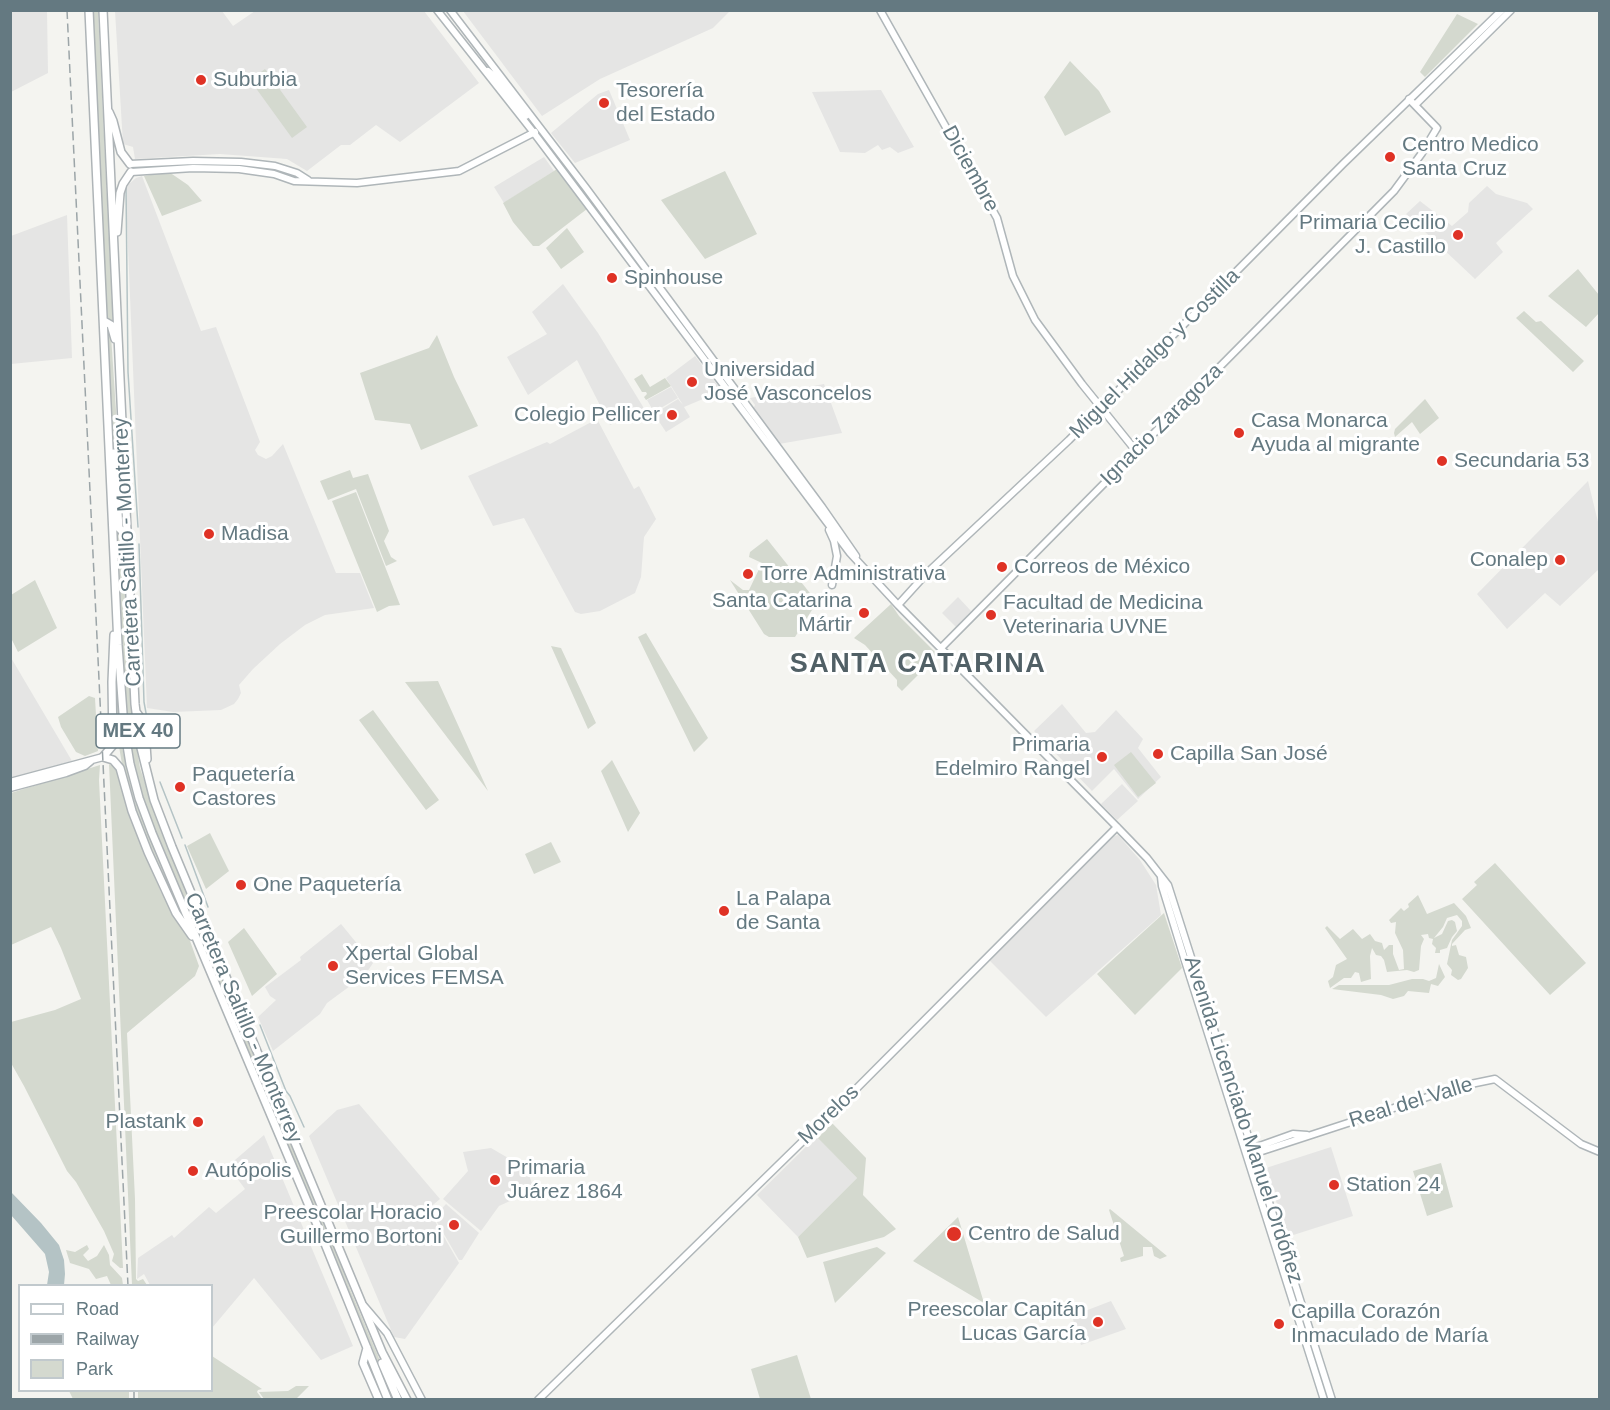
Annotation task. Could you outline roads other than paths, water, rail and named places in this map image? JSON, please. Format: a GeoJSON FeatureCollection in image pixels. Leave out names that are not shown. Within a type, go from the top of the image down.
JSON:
{"type":"FeatureCollection","features":[{"type":"Feature","properties":{"kind":"main road","name":"Carretera Saltillo - Monterrey"},"geometry":{"type":"LineString","coordinates":[[89,10],[124,727],[134,781],[152,833],[196,941],[323,1239],[388,1400]]}},
{"type":"Feature","properties":{"kind":"main road","name":"Carretera Saltillo - Monterrey"},"geometry":{"type":"LineString","coordinates":[[103,10],[135,704],[140,744],[159,816],[172,848],[388,1365],[407,1400]]}},
{"type":"Feature","properties":{"kind":"main road","name":"Avenida Licenciado Manuel Ordóñez"},"geometry":{"type":"LineString","coordinates":[[437,10],[534,133],[611,236],[672,306],[853,550],[857,559]]}},
{"type":"Feature","properties":{"kind":"main road","name":"Avenida Licenciado Manuel Ordóñez"},"geometry":{"type":"LineString","coordinates":[[450,10],[586,188],[638,266],[850,553],[898,605],[1147,858],[1168,885],[1332,1400]]}},
{"type":"Feature","properties":{"kind":"main road","name":"Diciembre"},"geometry":{"type":"LineString","coordinates":[[880,10],[990,203],[997,218],[1013,276],[1032,315],[1136,451]]}},
{"type":"Feature","properties":{"kind":"main road","name":"Miguel Hidalgo y Costilla"},"geometry":{"type":"LineString","coordinates":[[898,605],[927,573],[1101,408],[1409,99],[1502,10]]}},
{"type":"Feature","properties":{"kind":"main road"},"geometry":{"type":"LineString","coordinates":[[1409,99],[1415,105],[1511,10]]}},
{"type":"Feature","properties":{"kind":"main road"},"geometry":{"type":"LineString","coordinates":[[478,63],[495,77],[535,127],[541,128]]}},
{"type":"Feature","properties":{"kind":"main road"},"geometry":{"type":"LineString","coordinates":[[1437,74],[1442,79]]}},
{"type":"Feature","properties":{"kind":"main road","name":"Ignacio Zaragoza"},"geometry":{"type":"LineString","coordinates":[[941,648],[1384,203],[1409,172],[1437,128],[1415,105]]}},
{"type":"Feature","properties":{"kind":"main road"},"geometry":{"type":"LineString","coordinates":[[107,109],[113,121],[121,152],[130,164],[193,161],[241,162],[278,167],[297,173],[308,181]]}},
{"type":"Feature","properties":{"kind":"main road"},"geometry":{"type":"LineString","coordinates":[[115,240],[120,193],[131,172],[192,168],[239,169],[274,174],[294,181],[357,183],[459,171],[541,128]]}},
{"type":"Feature","properties":{"kind":"main road"},"geometry":{"type":"LineString","coordinates":[[534,133],[541,134],[570,175],[586,188]]}},
{"type":"Feature","properties":{"kind":"main road"},"geometry":{"type":"LineString","coordinates":[[578,191],[601,215],[609,220],[611,236]]}},
{"type":"Feature","properties":{"kind":"main road"},"geometry":{"type":"LineString","coordinates":[[670,294],[672,306]]}},
{"type":"Feature","properties":{"kind":"main road"},"geometry":{"type":"LineString","coordinates":[[104,321],[111,325],[115,334],[117,379],[121,401]]}},
{"type":"Feature","properties":{"kind":"main road"},"geometry":{"type":"LineString","coordinates":[[109,421],[117,472],[119,528],[128,536]]}},
{"type":"Feature","properties":{"kind":"main road"},"geometry":{"type":"LineString","coordinates":[[818,511],[836,549],[832,585]]}},
{"type":"Feature","properties":{"kind":"main road"},"geometry":{"type":"LineString","coordinates":[[10,782],[92,761],[103,757],[113,745],[112,682],[114,643],[118,624]]}},
{"type":"Feature","properties":{"kind":"main road"},"geometry":{"type":"LineString","coordinates":[[135,704],[141,721],[150,732],[146,749],[149,783]]}},
{"type":"Feature","properties":{"kind":"main road"},"geometry":{"type":"LineString","coordinates":[[103,757],[113,760],[120,768],[132,812],[167,896],[180,920],[196,941]]}},
{"type":"Feature","properties":{"kind":"main road"},"geometry":{"type":"LineString","coordinates":[[10,788],[66,773],[92,761]]}},
{"type":"Feature","properties":{"kind":"main road","name":"Morelos"},"geometry":{"type":"LineString","coordinates":[[538,1400],[851,1094],[1117,827]]}},
{"type":"Feature","properties":{"kind":"main road","name":"Avenida Licenciado Manuel Ordóñez"},"geometry":{"type":"LineString","coordinates":[[1161,877],[1169,911],[1324,1400]]}},
{"type":"Feature","properties":{"kind":"main road","name":"Real del Valle"},"geometry":{"type":"LineString","coordinates":[[1246,1153],[1293,1134],[1308,1135],[1461,1086],[1495,1079],[1581,1144],[1599,1152]]}},
{"type":"Feature","properties":{"kind":"main road"},"geometry":{"type":"LineString","coordinates":[[1261,1202],[1274,1216],[1267,1222],[1282,1242]]}},
{"type":"Feature","properties":{"kind":"main road"},"geometry":{"type":"LineString","coordinates":[[341,1250],[349,1282],[398,1400]]}},
{"type":"Feature","properties":{"kind":"main road"},"geometry":{"type":"LineString","coordinates":[[363,1305],[387,1333],[422,1400]]}},
{"type":"Feature","properties":{"kind":"main road"},"geometry":{"type":"LineString","coordinates":[[367,1348],[363,1363],[379,1400]]}},
{"type":"Feature","properties":{"kind":"waterway"},"geometry":{"type":"LineString","coordinates":[[126,187],[128,372],[138,527]]}},
{"type":"Feature","properties":{"kind":"waterway"},"geometry":{"type":"LineString","coordinates":[[139,544],[144,702],[148,724]]}},
{"type":"Feature","properties":{"kind":"waterway"},"geometry":{"type":"LineString","coordinates":[[160,782],[182,838]]}},
{"type":"Feature","properties":{"kind":"waterway"},"geometry":{"type":"LineString","coordinates":[[185,845],[208,907]]}},
{"type":"Feature","properties":{"kind":"waterway"},"geometry":{"type":"LineString","coordinates":[[260,1025],[286,1091],[304,1127]]}},
{"type":"Feature","properties":{"kind":"railway"},"geometry":{"type":"LineString","coordinates":[[67,10],[128,1284]]}},
{"type":"Feature","properties":{"kind":"railway"},"geometry":{"type":"LineString","coordinates":[[134,1392],[134,1400]]}},
{"type":"Feature","properties":{"kind":"place","name":"Suburbia"},"geometry":{"type":"Point","coordinates":[201,80]}},
{"type":"Feature","properties":{"kind":"place","name":"Tesorería del Estado"},"geometry":{"type":"Point","coordinates":[604,103]}},
{"type":"Feature","properties":{"kind":"place","name":"Centro Medico Santa Cruz"},"geometry":{"type":"Point","coordinates":[1390,157]}},
{"type":"Feature","properties":{"kind":"place","name":"Primaria Cecilio J. Castillo"},"geometry":{"type":"Point","coordinates":[1458,235]}},
{"type":"Feature","properties":{"kind":"place","name":"Spinhouse"},"geometry":{"type":"Point","coordinates":[612,278]}},
{"type":"Feature","properties":{"kind":"place","name":"Universidad José Vasconcelos"},"geometry":{"type":"Point","coordinates":[692,382]}},
{"type":"Feature","properties":{"kind":"place","name":"Colegio Pellicer"},"geometry":{"type":"Point","coordinates":[672,415]}},
{"type":"Feature","properties":{"kind":"place","name":"Casa Monarca Ayuda al migrante"},"geometry":{"type":"Point","coordinates":[1239,433]}},
{"type":"Feature","properties":{"kind":"place","name":"Secundaria 53"},"geometry":{"type":"Point","coordinates":[1442,461]}},
{"type":"Feature","properties":{"kind":"place","name":"Madisa"},"geometry":{"type":"Point","coordinates":[209,534]}},
{"type":"Feature","properties":{"kind":"place","name":"Conalep"},"geometry":{"type":"Point","coordinates":[1560,560]}},
{"type":"Feature","properties":{"kind":"place","name":"Correos de México"},"geometry":{"type":"Point","coordinates":[1002,567]}},
{"type":"Feature","properties":{"kind":"place","name":"Torre Administrativa"},"geometry":{"type":"Point","coordinates":[748,574]}},
{"type":"Feature","properties":{"kind":"place","name":"Santa Catarina Mártir"},"geometry":{"type":"Point","coordinates":[864,613]}},
{"type":"Feature","properties":{"kind":"place","name":"Facultad de Medicina Veterinaria UVNE"},"geometry":{"type":"Point","coordinates":[991,615]}},
{"type":"Feature","properties":{"kind":"place","name":"Capilla San José"},"geometry":{"type":"Point","coordinates":[1158,754]}},
{"type":"Feature","properties":{"kind":"place","name":"Primaria Edelmiro Rangel"},"geometry":{"type":"Point","coordinates":[1102,757]}},
{"type":"Feature","properties":{"kind":"place","name":"Paquetería Castores"},"geometry":{"type":"Point","coordinates":[180,787]}},
{"type":"Feature","properties":{"kind":"place","name":"One Paquetería"},"geometry":{"type":"Point","coordinates":[241,885]}},
{"type":"Feature","properties":{"kind":"place","name":"La Palapa de Santa"},"geometry":{"type":"Point","coordinates":[724,911]}},
{"type":"Feature","properties":{"kind":"place","name":"Xpertal Global Services FEMSA"},"geometry":{"type":"Point","coordinates":[333,966]}},
{"type":"Feature","properties":{"kind":"place","name":"Plastank"},"geometry":{"type":"Point","coordinates":[198,1122]}},
{"type":"Feature","properties":{"kind":"place","name":"Autópolis"},"geometry":{"type":"Point","coordinates":[193,1171]}},
{"type":"Feature","properties":{"kind":"place","name":"Primaria Juárez 1864"},"geometry":{"type":"Point","coordinates":[495,1180]}},
{"type":"Feature","properties":{"kind":"place","name":"Station 24"},"geometry":{"type":"Point","coordinates":[1334,1185]}},
{"type":"Feature","properties":{"kind":"place","name":"Preescolar Horacio Guillermo Bortoni"},"geometry":{"type":"Point","coordinates":[454,1225]}},
{"type":"Feature","properties":{"kind":"place","name":"Centro de Salud"},"geometry":{"type":"Point","coordinates":[954,1234]}},
{"type":"Feature","properties":{"kind":"place","name":"Preescolar Capitán Lucas García"},"geometry":{"type":"Point","coordinates":[1098,1322]}},
{"type":"Feature","properties":{"kind":"place","name":"Capilla Corazón Inmaculado de María"},"geometry":{"type":"Point","coordinates":[1279,1324]}},
{"type":"Feature","properties":{"kind":"district","name":"SANTA CATARINA"},"geometry":{"type":"Point","coordinates":[918,665]}}]}
